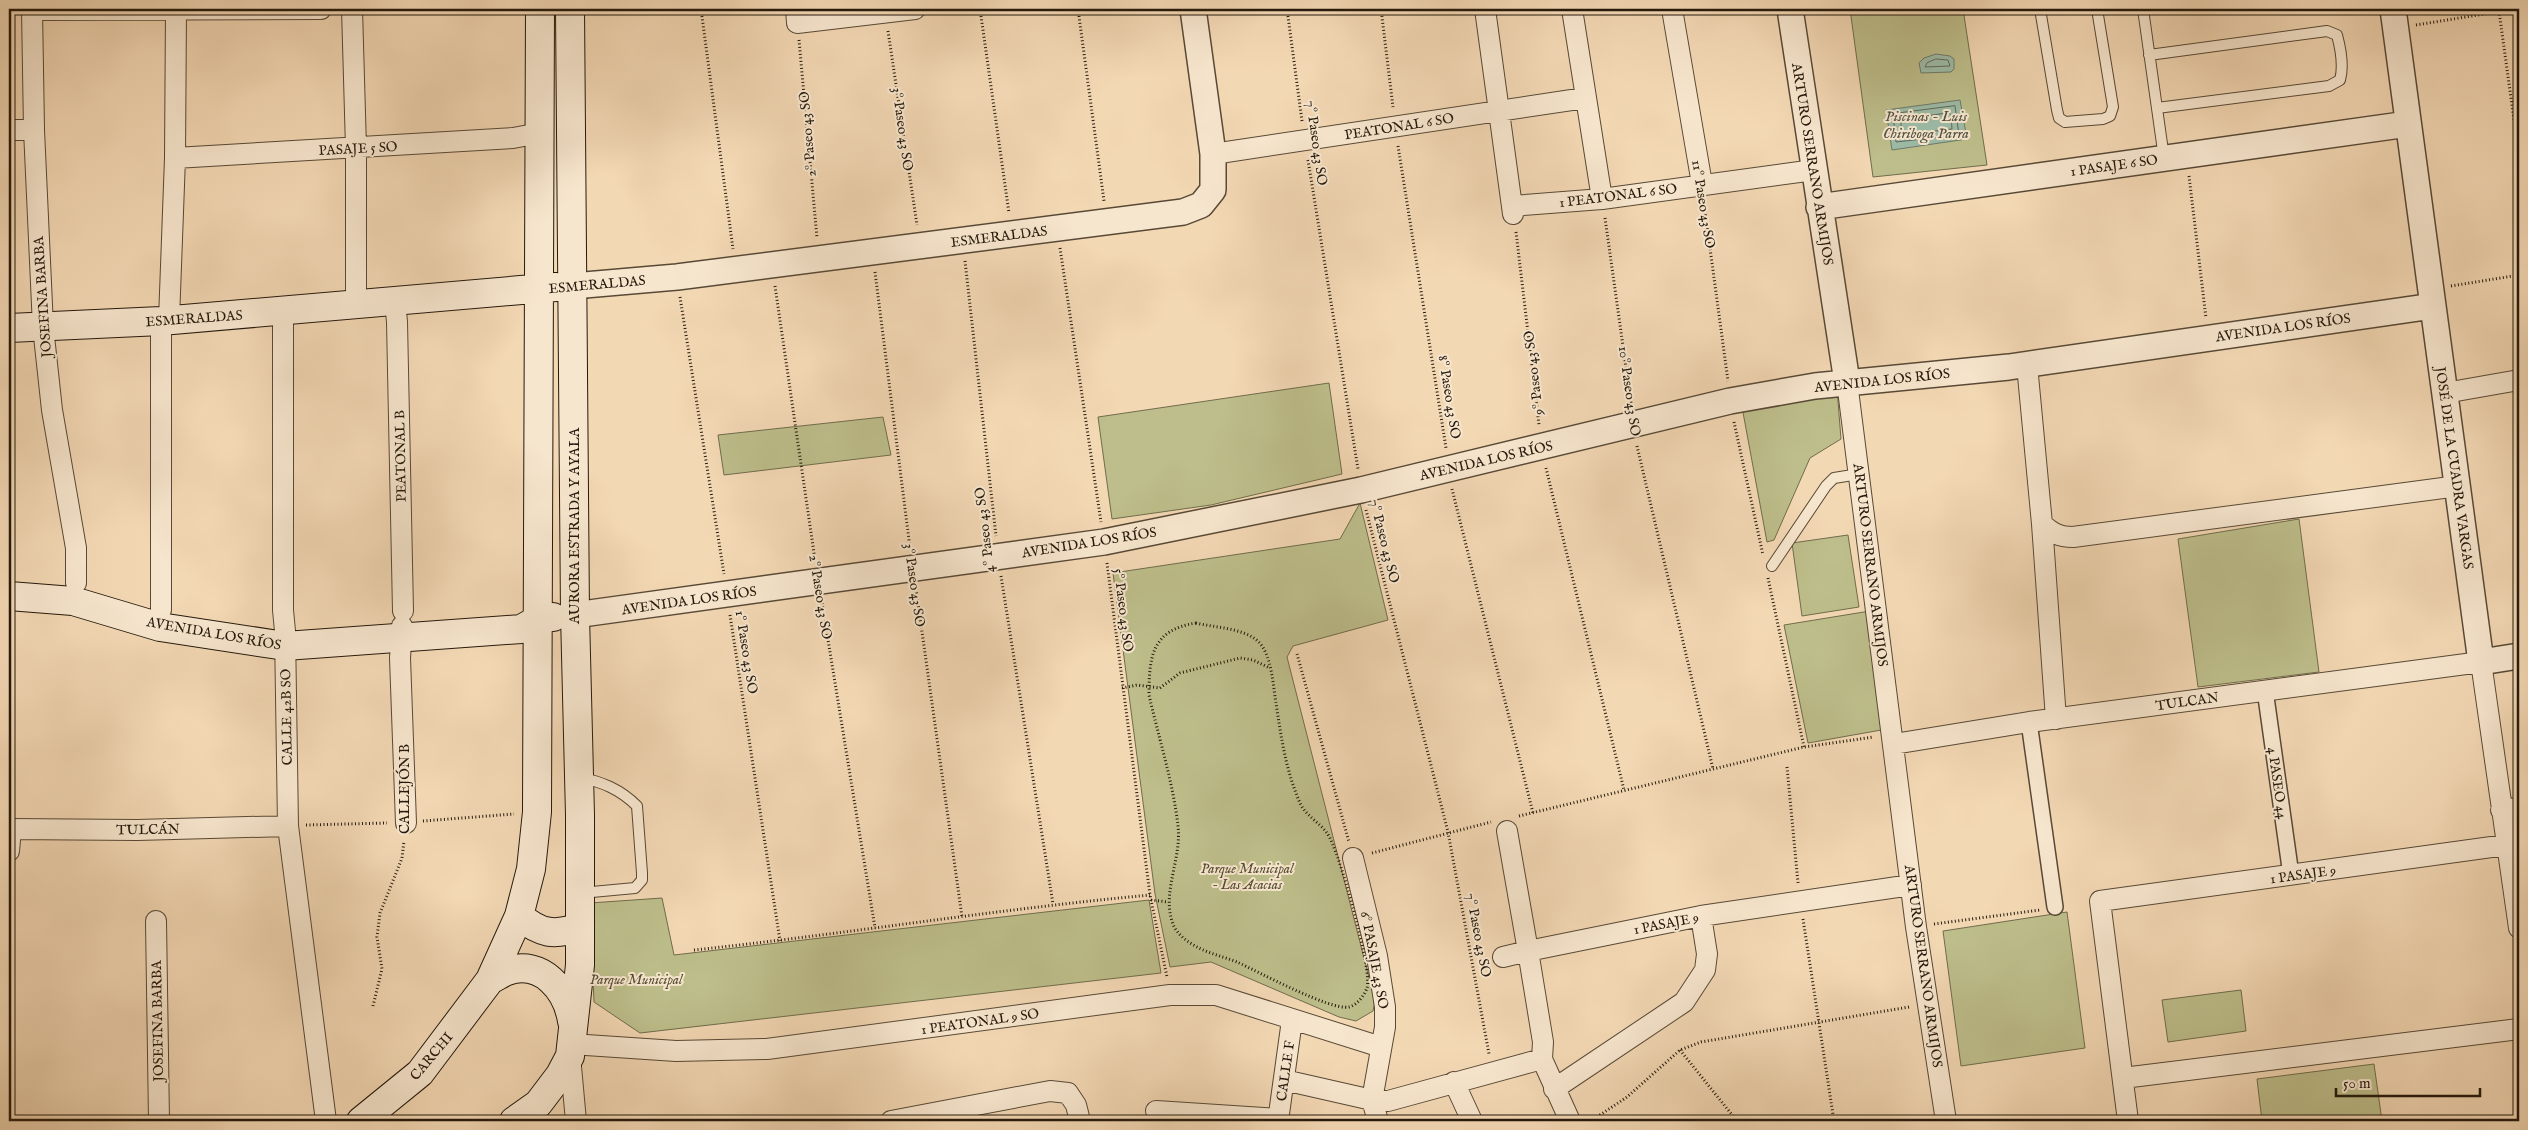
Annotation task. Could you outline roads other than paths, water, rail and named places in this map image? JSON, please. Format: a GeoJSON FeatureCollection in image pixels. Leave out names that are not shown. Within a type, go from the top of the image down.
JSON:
{"type":"FeatureCollection","features":[{"type":"Feature","properties":{"kind":"main road"},"geometry":{"type":"LineString","coordinates":[[490,980],[519,916],[531,869],[537,812],[540,9]]}},
{"type":"Feature","properties":{"kind":"main road","name":"AURORA ESTRADA Y AYALA"},"geometry":{"type":"LineString","coordinates":[[570,9],[575,615],[580,893],[580,965],[571,1044]]}},
{"type":"Feature","properties":{"kind":"main road","name":"ESMERALDAS"},"geometry":{"type":"LineString","coordinates":[[9,310],[42,318],[165,321],[573,286]]}},
{"type":"Feature","properties":{"kind":"main road","name":"ESMERALDAS"},"geometry":{"type":"LineString","coordinates":[[9,328],[42,318]]}},
{"type":"Feature","properties":{"kind":"main road","name":"AVENIDA LOS RÍOS"},"geometry":{"type":"LineString","coordinates":[[9,579],[76,583],[160,610],[285,638]]}},
{"type":"Feature","properties":{"kind":"main road","name":"AVENIDA LOS RÍOS"},"geometry":{"type":"LineString","coordinates":[[9,596],[73,601],[160,626],[285,638],[520,614],[539,619],[575,615]]}},
{"type":"Feature","properties":{"kind":"main road"},"geometry":{"type":"LineString","coordinates":[[519,916],[532,927],[548,933],[564,933],[580,927]]}},
{"type":"Feature","properties":{"kind":"main road"},"geometry":{"type":"LineString","coordinates":[[490,980],[508,971],[529,969],[548,977],[563,991],[570,1011],[571,1044],[560,1075],[538,1104],[514,1121]]}},
{"type":"Feature","properties":{"kind":"main road","name":"CARCHI"},"geometry":{"type":"LineString","coordinates":[[361,1121],[420,1073],[490,980]]}},
{"type":"Feature","properties":{"kind":"street"},"geometry":{"type":"LineString","coordinates":[[32,9],[321,9]]}},
{"type":"Feature","properties":{"kind":"street","name":"JOSEFINA BARBA"},"geometry":{"type":"LineString","coordinates":[[32,9],[34,130],[42,318],[52,410],[76,548],[76,583]]}},
{"type":"Feature","properties":{"kind":"street"},"geometry":{"type":"LineString","coordinates":[[160,610],[165,321],[175,158],[176,9]]}},
{"type":"Feature","properties":{"kind":"street"},"geometry":{"type":"LineString","coordinates":[[352,9],[356,148],[356,304]]}},
{"type":"Feature","properties":{"kind":"street"},"geometry":{"type":"LineString","coordinates":[[1193,9],[1213,154]]}},
{"type":"Feature","properties":{"kind":"street"},"geometry":{"type":"LineString","coordinates":[[1485,9],[1499,111]]}},
{"type":"Feature","properties":{"kind":"street"},"geometry":{"type":"LineString","coordinates":[[1572,9],[1602,199]]}},
{"type":"Feature","properties":{"kind":"street","name":"11º Paseo 43 SO"},"geometry":{"type":"LineString","coordinates":[[1672,9],[1702,184]]}},
{"type":"Feature","properties":{"kind":"street","name":"ARTURO SERRANO ARMIJOS"},"geometry":{"type":"LineString","coordinates":[[1790,9],[1847,382],[1916,927],[1946,1121]]}},
{"type":"Feature","properties":{"kind":"street"},"geometry":{"type":"LineString","coordinates":[[796,16],[898,10]]}},
{"type":"Feature","properties":{"kind":"street","name":"JOSÉ DE LA CUADRA VARGAS"},"geometry":{"type":"LineString","coordinates":[[2394,18],[2481,662],[2510,809],[2506,845],[2519,928]]}},
{"type":"Feature","properties":{"kind":"street","name":"PEATONAL 6 SO"},"geometry":{"type":"LineString","coordinates":[[1213,154],[1585,98]]}},
{"type":"Feature","properties":{"kind":"street","name":"1 PEATONAL 6 SO"},"geometry":{"type":"LineString","coordinates":[[1499,111],[1513,210],[1814,170]]}},
{"type":"Feature","properties":{"kind":"street","name":"1 PASAJE 6 SO"},"geometry":{"type":"LineString","coordinates":[[1819,207],[2408,124]]}},
{"type":"Feature","properties":{"kind":"street"},"geometry":{"type":"LineString","coordinates":[[9,130],[34,130]]}},
{"type":"Feature","properties":{"kind":"street","name":"PASAJE 5 SO"},"geometry":{"type":"LineString","coordinates":[[175,158],[513,138],[540,133]]}},
{"type":"Feature","properties":{"kind":"street","name":"ESMERALDAS"},"geometry":{"type":"LineString","coordinates":[[573,286],[736,270],[1183,212],[1201,205],[1213,190],[1213,154]]}},
{"type":"Feature","properties":{"kind":"street","name":"AVENIDA LOS RÍOS"},"geometry":{"type":"LineString","coordinates":[[575,615],[820,583],[911,567],[1104,542],[1361,490],[1449,467],[1542,447],[1730,401],[1847,382],[2028,364],[2432,297]]}},
{"type":"Feature","properties":{"kind":"street","name":"PEATONAL B"},"geometry":{"type":"LineString","coordinates":[[395,301],[398,322],[402,625]]}},
{"type":"Feature","properties":{"kind":"street","name":"CALLE 42B SO"},"geometry":{"type":"LineString","coordinates":[[283,311],[283,610],[288,826],[326,1121]]}},
{"type":"Feature","properties":{"kind":"street"},"geometry":{"type":"LineString","coordinates":[[2028,364],[2056,719]]}},
{"type":"Feature","properties":{"kind":"street"},"geometry":{"type":"LineString","coordinates":[[2445,393],[2519,380]]}},
{"type":"Feature","properties":{"kind":"street"},"geometry":{"type":"LineString","coordinates":[[2042,524],[2052,533],[2062,537],[2073,537],[2458,486]]}},
{"type":"Feature","properties":{"kind":"street","name":"CALLEJÓN B"},"geometry":{"type":"LineString","coordinates":[[402,625],[406,823]]}},
{"type":"Feature","properties":{"kind":"street"},"geometry":{"type":"LineString","coordinates":[[2481,662],[2519,656]]}},
{"type":"Feature","properties":{"kind":"street","name":"TULCAN"},"geometry":{"type":"LineString","coordinates":[[1893,739],[2481,662]]}},
{"type":"Feature","properties":{"kind":"street","name":"4 PASEO 44"},"geometry":{"type":"LineString","coordinates":[[2264,690],[2291,876]]}},
{"type":"Feature","properties":{"kind":"street"},"geometry":{"type":"LineString","coordinates":[[2029,722],[2055,908]]}},
{"type":"Feature","properties":{"kind":"street"},"geometry":{"type":"LineString","coordinates":[[1505,823],[1528,951],[1542,1042],[1542,1058],[1554,1089],[1570,1121]]}},
{"type":"Feature","properties":{"kind":"street","name":"TULCÁN"},"geometry":{"type":"LineString","coordinates":[[10,829],[137,830],[288,826]]}},
{"type":"Feature","properties":{"kind":"street"},"geometry":{"type":"LineString","coordinates":[[9,851],[10,829]]}},
{"type":"Feature","properties":{"kind":"street","name":"1 PASAJE 9"},"geometry":{"type":"LineString","coordinates":[[2123,1078],[2100,902],[2506,845]]}},
{"type":"Feature","properties":{"kind":"street","name":"6° PASAJE 43 SO"},"geometry":{"type":"LineString","coordinates":[[1353,858],[1386,1007],[1385,1027],[1372,1100],[1378,1121]]}},
{"type":"Feature","properties":{"kind":"street","name":"1 PASAJE 9"},"geometry":{"type":"LineString","coordinates":[[1502,957],[1701,916],[1911,885]]}},
{"type":"Feature","properties":{"kind":"street"},"geometry":{"type":"LineString","coordinates":[[1554,1089],[1684,1002],[1705,970],[1707,954],[1701,916]]}},
{"type":"Feature","properties":{"kind":"street","name":"JOSEFINA BARBA"},"geometry":{"type":"LineString","coordinates":[[156,920],[159,1121]]}},
{"type":"Feature","properties":{"kind":"street","name":"1 PEATONAL 9 SO"},"geometry":{"type":"LineString","coordinates":[[571,1044],[676,1051],[767,1049],[1170,995],[1216,995],[1292,1020],[1308,1022],[1381,1047]]}},
{"type":"Feature","properties":{"kind":"street","name":"CALLE F"},"geometry":{"type":"LineString","coordinates":[[1278,1120],[1292,1020]]}},
{"type":"Feature","properties":{"kind":"street"},"geometry":{"type":"LineString","coordinates":[[2128,1121],[2123,1078],[2519,1029]]}},
{"type":"Feature","properties":{"kind":"street"},"geometry":{"type":"LineString","coordinates":[[571,1044],[576,1121]]}},
{"type":"Feature","properties":{"kind":"street"},"geometry":{"type":"LineString","coordinates":[[1284,1080],[1388,1102],[1542,1058]]}},
{"type":"Feature","properties":{"kind":"street"},"geometry":{"type":"LineString","coordinates":[[1454,1082],[1472,1121]]}},
{"type":"Feature","properties":{"kind":"street"},"geometry":{"type":"LineString","coordinates":[[891,1121],[966,1114],[1050,1091],[1068,1093],[1076,1105],[1080,1121]]}},
{"type":"Feature","properties":{"kind":"street"},"geometry":{"type":"LineString","coordinates":[[1156,1111],[1278,1120]]}},
{"type":"Feature","properties":{"kind":"lane"},"geometry":{"type":"LineString","coordinates":[[2040,9],[2057,110],[2059,118],[2065,122],[2103,119],[2110,116],[2113,107],[2097,9]]}},
{"type":"Feature","properties":{"kind":"lane"},"geometry":{"type":"LineString","coordinates":[[2143,9],[2164,158]]}},
{"type":"Feature","properties":{"kind":"lane"},"geometry":{"type":"LineString","coordinates":[[2149,55],[2327,31],[2337,35],[2340,46],[2342,71],[2340,80],[2329,86],[2157,108]]}},
{"type":"Feature","properties":{"kind":"lane"},"geometry":{"type":"LineString","coordinates":[[1772,566],[1826,486],[1834,478],[1859,474]]}},
{"type":"Feature","properties":{"kind":"lane"},"geometry":{"type":"LineString","coordinates":[[579,778],[604,782],[617,789],[636,806],[642,873],[642,880],[635,888],[580,893]]}},
{"type":"Feature","properties":{"kind":"water"},"geometry":{"type":"Polygon","coordinates":[[[1936,54],[1950,56],[1954,59],[1954,69],[1951,72],[1921,73],[1919,63],[1924,58],[1936,54]]]}},
{"type":"Feature","properties":{"kind":"water","name":"Piscinas - Luis Chiriboga Parra"},"geometry":{"type":"Polygon","coordinates":[[[1960,100],[1967,139],[1892,150],[1886,110],[1960,100]]]}},
{"type":"Feature","properties":{"kind":"park label","name":"Parque Municipal - Las Acacias"},"geometry":{"type":"Point","coordinates":[1247,876]}},
{"type":"Feature","properties":{"kind":"park label","name":"Parque Municipal"},"geometry":{"type":"Point","coordinates":[636,979]}}]}
